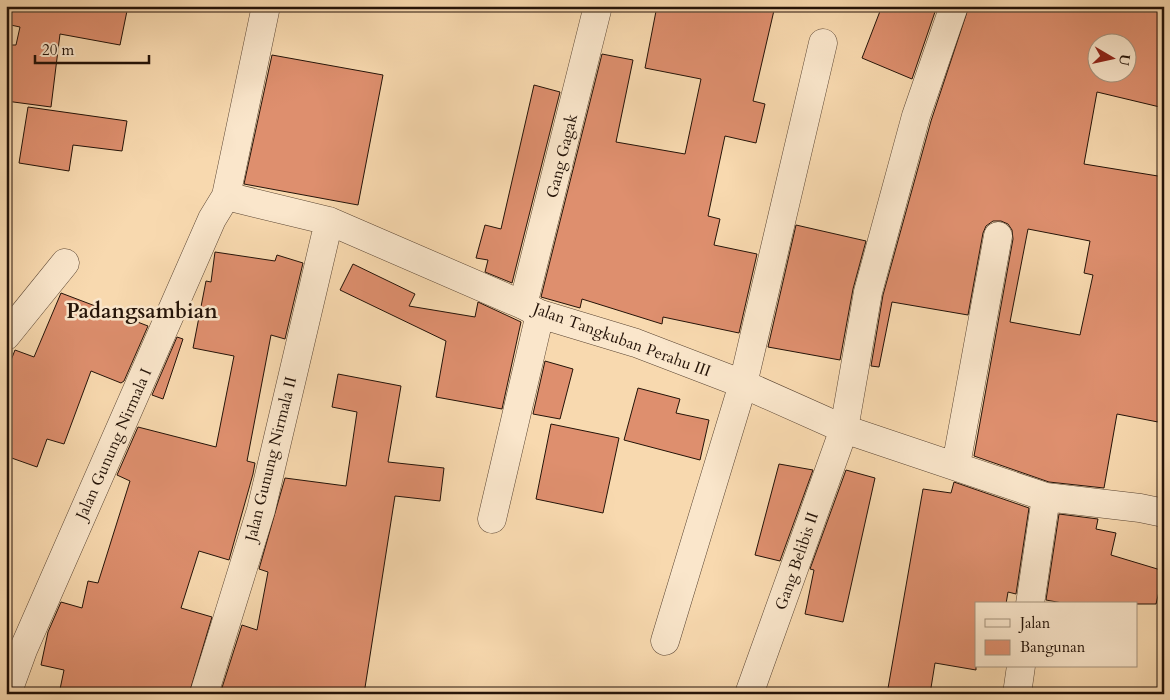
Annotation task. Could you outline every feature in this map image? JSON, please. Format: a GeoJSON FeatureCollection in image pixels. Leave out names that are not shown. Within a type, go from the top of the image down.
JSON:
{"type":"FeatureCollection","features":[{"type":"Feature","properties":{"kind":"street","name":"Jalan Gunung Nirmala I"},"geometry":{"type":"LineString","coordinates":[[7,694],[15,648],[212,219],[226,196],[266,6]]}},
{"type":"Feature","properties":{"kind":"street","name":"Gang Gagak"},"geometry":{"type":"LineString","coordinates":[[492,519],[532,309],[598,6]]}},
{"type":"Feature","properties":{"kind":"street","name":"Gang Belibis II"},"geometry":{"type":"LineString","coordinates":[[749,694],[844,428],[868,292],[916,116],[954,6]]}},
{"type":"Feature","properties":{"kind":"street"},"geometry":{"type":"LineString","coordinates":[[665,641],[743,384],[824,43]]}},
{"type":"Feature","properties":{"kind":"street","name":"Jalan Tangkuban Perahu III"},"geometry":{"type":"LineString","coordinates":[[226,196],[329,221],[532,309],[636,343],[743,384],[844,428],[1046,496],[1140,508],[1164,513]]}},
{"type":"Feature","properties":{"kind":"street","name":"Jalan Gunung Nirmala II"},"geometry":{"type":"LineString","coordinates":[[204,694],[261,510],[329,221]]}},
{"type":"Feature","properties":{"kind":"street"},"geometry":{"type":"LineString","coordinates":[[956,465],[998,236]]}},
{"type":"Feature","properties":{"kind":"street"},"geometry":{"type":"LineString","coordinates":[[6,336],[65,263]]}},
{"type":"Feature","properties":{"kind":"street"},"geometry":{"type":"LineString","coordinates":[[1030,602],[1046,496]]}},
{"type":"Feature","properties":{"kind":"street"},"geometry":{"type":"LineString","coordinates":[[1017,694],[1021,668]]}},
{"type":"Feature","properties":{"kind":"building"},"geometry":{"type":"Polygon","coordinates":[[[6,6],[128,6],[120,45],[60,34],[51,107],[6,101],[9,45],[16,45],[20,27],[6,24],[6,6]]]}},
{"type":"Feature","properties":{"kind":"building"},"geometry":{"type":"Polygon","coordinates":[[[657,6],[775,6],[753,101],[765,104],[756,143],[725,136],[708,216],[720,219],[714,245],[757,254],[739,333],[663,317],[662,324],[582,299],[580,308],[541,297],[602,54],[633,60],[616,142],[685,154],[701,79],[645,68],[657,6]]]}},
{"type":"Feature","properties":{"kind":"building"},"geometry":{"type":"Polygon","coordinates":[[[882,6],[937,6],[912,79],[862,58],[882,6]]]}},
{"type":"Feature","properties":{"kind":"building"},"geometry":{"type":"Polygon","coordinates":[[[969,6],[1164,6],[1164,108],[1097,92],[1084,164],[1164,177],[1164,394],[1158,422],[1117,414],[1104,488],[1049,482],[974,456],[1013,239],[1012,230],[1008,224],[1001,221],[993,221],[986,226],[983,233],[968,315],[892,302],[879,367],[871,366],[883,295],[931,121],[969,6]],[[1028,229],[1010,322],[1080,335],[1093,275],[1084,273],[1090,241],[1028,229]]]}},
{"type":"Feature","properties":{"kind":"building"},"geometry":{"type":"Polygon","coordinates":[[[272,55],[383,75],[358,205],[244,184],[272,55]]]}},
{"type":"Feature","properties":{"kind":"building"},"geometry":{"type":"Polygon","coordinates":[[[534,85],[560,92],[512,283],[485,272],[488,260],[476,258],[485,225],[501,229],[534,85]]]}},
{"type":"Feature","properties":{"kind":"building"},"geometry":{"type":"Polygon","coordinates":[[[28,107],[127,121],[122,151],[73,145],[69,171],[19,163],[28,107]]]}},
{"type":"Feature","properties":{"kind":"building"},"geometry":{"type":"Polygon","coordinates":[[[796,225],[866,241],[853,289],[840,360],[768,347],[796,225]]]}},
{"type":"Feature","properties":{"kind":"building"},"geometry":{"type":"Polygon","coordinates":[[[215,252],[275,261],[277,255],[303,263],[285,339],[271,335],[247,461],[255,463],[253,474],[229,560],[199,551],[181,608],[212,617],[189,694],[59,694],[64,670],[41,665],[48,632],[61,602],[82,608],[88,581],[98,583],[130,481],[117,475],[138,427],[216,447],[234,356],[193,348],[206,281],[211,282],[215,252]]]}},
{"type":"Feature","properties":{"kind":"building"},"geometry":{"type":"Polygon","coordinates":[[[353,264],[415,294],[409,306],[475,317],[478,302],[521,322],[502,409],[436,397],[446,341],[340,290],[353,264]]]}},
{"type":"Feature","properties":{"kind":"building"},"geometry":{"type":"Polygon","coordinates":[[[61,293],[148,326],[124,381],[121,383],[91,371],[64,444],[47,439],[37,467],[6,456],[6,373],[15,350],[34,357],[61,293]]]}},
{"type":"Feature","properties":{"kind":"building"},"geometry":{"type":"Polygon","coordinates":[[[177,337],[183,339],[163,399],[152,395],[177,337]]]}},
{"type":"Feature","properties":{"kind":"building"},"geometry":{"type":"Polygon","coordinates":[[[545,361],[573,369],[560,419],[533,414],[545,361]]]}},
{"type":"Feature","properties":{"kind":"building"},"geometry":{"type":"Polygon","coordinates":[[[338,374],[401,386],[388,462],[444,468],[440,501],[395,496],[364,694],[220,694],[242,625],[257,630],[268,572],[259,569],[285,478],[346,486],[357,412],[332,407],[338,374]]]}},
{"type":"Feature","properties":{"kind":"building"},"geometry":{"type":"Polygon","coordinates":[[[638,388],[680,399],[676,413],[709,420],[700,460],[624,440],[638,388]]]}},
{"type":"Feature","properties":{"kind":"building"},"geometry":{"type":"Polygon","coordinates":[[[551,424],[619,438],[603,513],[536,499],[551,424]]]}},
{"type":"Feature","properties":{"kind":"building"},"geometry":{"type":"Polygon","coordinates":[[[779,464],[813,470],[780,561],[755,555],[779,464]]]}},
{"type":"Feature","properties":{"kind":"building"},"geometry":{"type":"Polygon","coordinates":[[[846,470],[875,478],[843,622],[805,614],[814,570],[810,569],[846,470]]]}},
{"type":"Feature","properties":{"kind":"building"},"geometry":{"type":"Polygon","coordinates":[[[954,482],[1029,508],[1016,594],[1008,592],[1006,602],[975,602],[976,670],[935,663],[930,694],[887,694],[923,489],[951,493],[954,482]]]}},
{"type":"Feature","properties":{"kind":"building"},"geometry":{"type":"Polygon","coordinates":[[[1059,514],[1098,519],[1096,529],[1116,533],[1111,555],[1164,571],[1156,604],[1138,604],[1138,602],[1057,602],[1046,600],[1059,514]]]}},
{"type":"Feature","properties":{"kind":"district","name":"Padangsambian"},"geometry":{"type":"Point","coordinates":[142,311]}}]}
